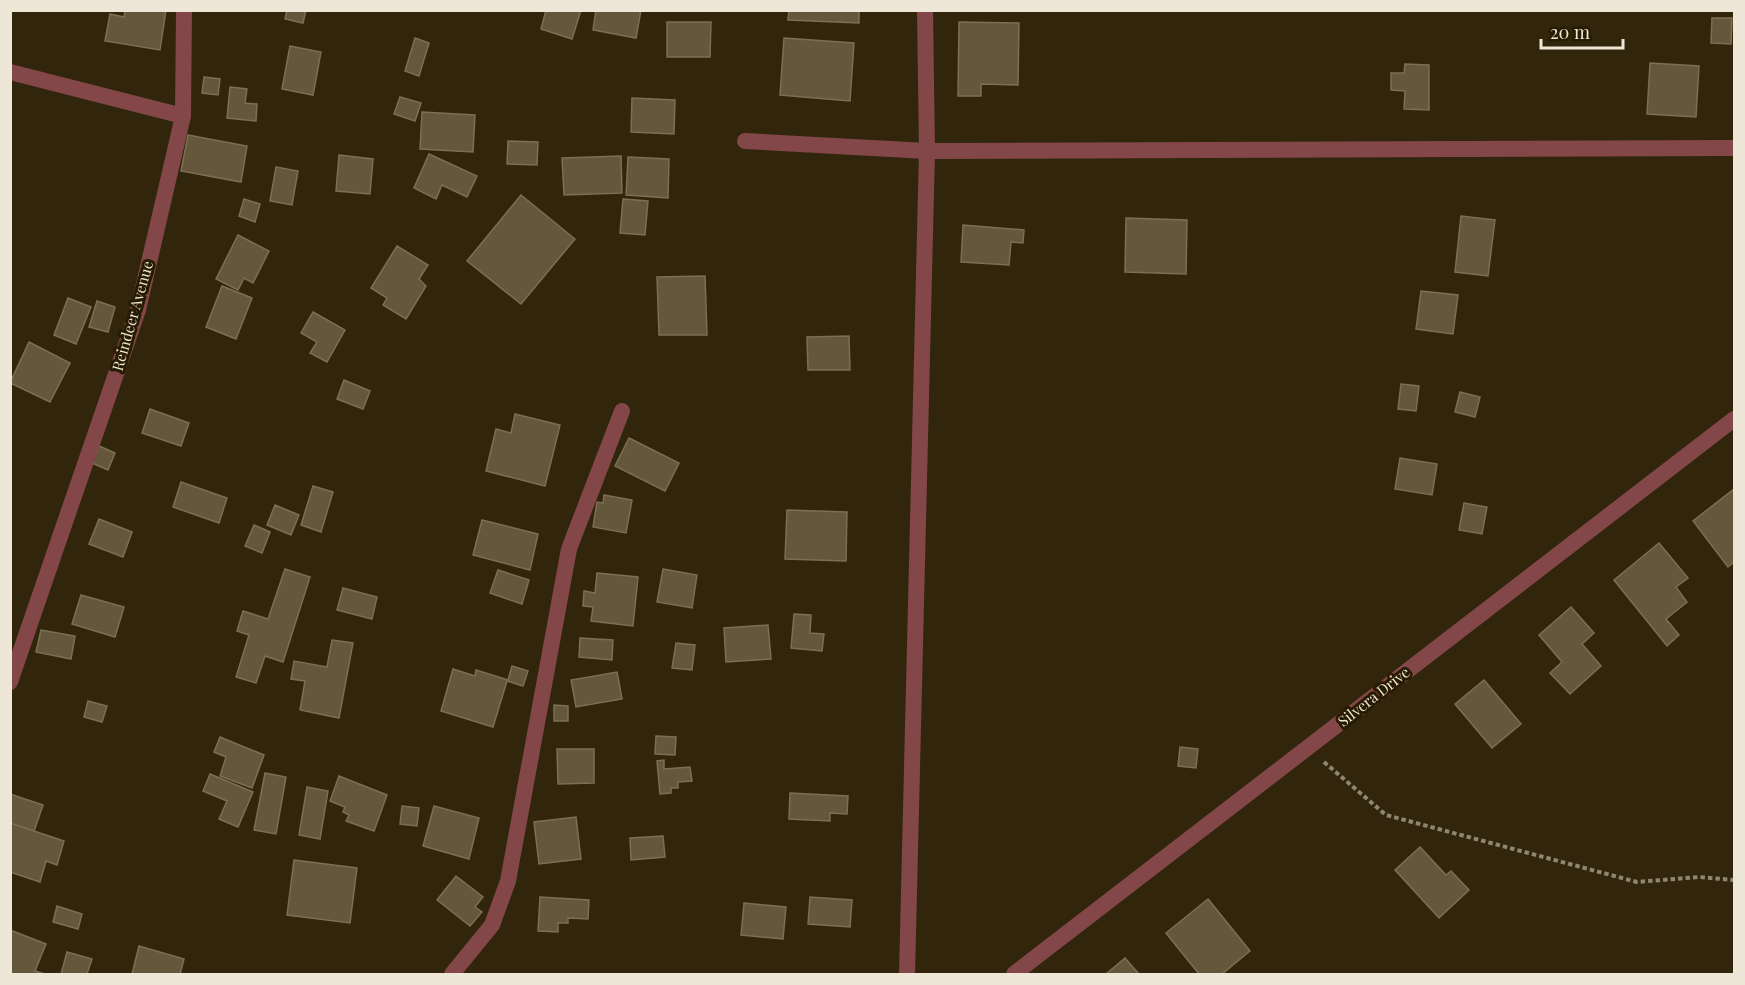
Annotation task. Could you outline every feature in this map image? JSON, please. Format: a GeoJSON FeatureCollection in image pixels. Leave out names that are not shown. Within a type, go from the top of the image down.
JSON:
{"type":"FeatureCollection","features":[{"type":"Feature","properties":{"kind":"street","name":"Reindeer Avenue"},"geometry":{"type":"LineString","coordinates":[[10,682],[138,310],[183,116],[184,10]]}},
{"type":"Feature","properties":{"kind":"street"},"geometry":{"type":"LineString","coordinates":[[906,975],[927,152],[925,10]]}},
{"type":"Feature","properties":{"kind":"street"},"geometry":{"type":"LineString","coordinates":[[10,72],[183,116]]}},
{"type":"Feature","properties":{"kind":"street"},"geometry":{"type":"LineString","coordinates":[[745,141],[927,152],[1734,148]]}},
{"type":"Feature","properties":{"kind":"street"},"geometry":{"type":"LineString","coordinates":[[452,975],[492,925],[507,881],[570,549],[622,411]]}},
{"type":"Feature","properties":{"kind":"street","name":"Silvera Drive"},"geometry":{"type":"LineString","coordinates":[[1014,975],[1734,419]]}},
{"type":"Feature","properties":{"kind":"path"},"geometry":{"type":"LineString","coordinates":[[1308,748],[1386,816],[1637,882],[1699,877],[1734,880]]}},
{"type":"Feature","properties":{"kind":"building"},"geometry":{"type":"Polygon","coordinates":[[[125,10],[166,10],[160,50],[105,41],[110,14],[124,17],[125,10]]]}},
{"type":"Feature","properties":{"kind":"building"},"geometry":{"type":"Polygon","coordinates":[[[287,10],[306,10],[303,23],[285,19],[287,10]]]}},
{"type":"Feature","properties":{"kind":"building"},"geometry":{"type":"Polygon","coordinates":[[[546,10],[581,10],[572,39],[541,29],[546,10]]]}},
{"type":"Feature","properties":{"kind":"building"},"geometry":{"type":"Polygon","coordinates":[[[596,10],[641,10],[636,38],[593,30],[596,10]]]}},
{"type":"Feature","properties":{"kind":"building"},"geometry":{"type":"Polygon","coordinates":[[[789,10],[859,10],[859,23],[788,20],[789,10]]]}},
{"type":"Feature","properties":{"kind":"building"},"geometry":{"type":"Polygon","coordinates":[[[1712,18],[1732,18],[1731,44],[1711,43],[1712,18]]]}},
{"type":"Feature","properties":{"kind":"building"},"geometry":{"type":"Polygon","coordinates":[[[667,22],[711,22],[710,57],[667,57],[667,22]]]}},
{"type":"Feature","properties":{"kind":"building"},"geometry":{"type":"Polygon","coordinates":[[[959,22],[1019,23],[1018,85],[981,84],[981,96],[958,96],[959,22]]]}},
{"type":"Feature","properties":{"kind":"building"},"geometry":{"type":"Polygon","coordinates":[[[415,38],[429,43],[419,76],[405,71],[415,38]]]}},
{"type":"Feature","properties":{"kind":"building"},"geometry":{"type":"Polygon","coordinates":[[[784,38],[854,43],[850,101],[780,95],[784,38]]]}},
{"type":"Feature","properties":{"kind":"building"},"geometry":{"type":"Polygon","coordinates":[[[290,46],[321,52],[313,95],[282,89],[290,46]]]}},
{"type":"Feature","properties":{"kind":"building"},"geometry":{"type":"Polygon","coordinates":[[[1650,63],[1699,66],[1696,117],[1647,114],[1650,63]]]}},
{"type":"Feature","properties":{"kind":"building"},"geometry":{"type":"Polygon","coordinates":[[[1405,64],[1429,65],[1429,110],[1404,109],[1405,91],[1391,90],[1391,73],[1404,73],[1405,64]]]}},
{"type":"Feature","properties":{"kind":"building"},"geometry":{"type":"Polygon","coordinates":[[[204,77],[220,79],[218,95],[202,93],[204,77]]]}},
{"type":"Feature","properties":{"kind":"building"},"geometry":{"type":"Polygon","coordinates":[[[230,87],[247,89],[245,103],[257,104],[256,121],[227,118],[230,87]]]}},
{"type":"Feature","properties":{"kind":"building"},"geometry":{"type":"Polygon","coordinates":[[[400,97],[421,103],[415,121],[394,114],[400,97]]]}},
{"type":"Feature","properties":{"kind":"building"},"geometry":{"type":"Polygon","coordinates":[[[632,98],[675,100],[674,134],[631,132],[632,98]]]}},
{"type":"Feature","properties":{"kind":"building"},"geometry":{"type":"Polygon","coordinates":[[[422,112],[475,115],[473,152],[420,149],[422,112]]]}},
{"type":"Feature","properties":{"kind":"building"},"geometry":{"type":"Polygon","coordinates":[[[188,135],[247,146],[241,182],[181,171],[188,135]]]}},
{"type":"Feature","properties":{"kind":"building"},"geometry":{"type":"Polygon","coordinates":[[[508,141],[538,142],[537,165],[507,164],[508,141]]]}},
{"type":"Feature","properties":{"kind":"building"},"geometry":{"type":"Polygon","coordinates":[[[429,154],[477,176],[467,197],[442,185],[436,199],[414,188],[429,154]]]}},
{"type":"Feature","properties":{"kind":"building"},"geometry":{"type":"Polygon","coordinates":[[[339,155],[373,159],[370,194],[336,191],[339,155]]]}},
{"type":"Feature","properties":{"kind":"building"},"geometry":{"type":"Polygon","coordinates":[[[621,156],[622,193],[564,195],[562,158],[621,156]]]}},
{"type":"Feature","properties":{"kind":"building"},"geometry":{"type":"Polygon","coordinates":[[[628,157],[669,159],[668,198],[626,195],[628,157]]]}},
{"type":"Feature","properties":{"kind":"building"},"geometry":{"type":"Polygon","coordinates":[[[276,167],[298,171],[292,205],[270,201],[276,167]]]}},
{"type":"Feature","properties":{"kind":"building"},"geometry":{"type":"Polygon","coordinates":[[[521,195],[575,239],[521,304],[467,261],[521,195]]]}},
{"type":"Feature","properties":{"kind":"building"},"geometry":{"type":"Polygon","coordinates":[[[244,199],[260,204],[255,222],[239,216],[244,199]]]}},
{"type":"Feature","properties":{"kind":"building"},"geometry":{"type":"Polygon","coordinates":[[[623,199],[648,201],[645,235],[620,233],[623,199]]]}},
{"type":"Feature","properties":{"kind":"building"},"geometry":{"type":"Polygon","coordinates":[[[1461,216],[1495,220],[1488,276],[1455,272],[1461,216]]]}},
{"type":"Feature","properties":{"kind":"building"},"geometry":{"type":"Polygon","coordinates":[[[1126,218],[1187,220],[1186,274],[1125,272],[1126,218]]]}},
{"type":"Feature","properties":{"kind":"building"},"geometry":{"type":"Polygon","coordinates":[[[963,225],[1024,230],[1023,243],[1011,242],[1009,265],[961,262],[963,225]]]}},
{"type":"Feature","properties":{"kind":"building"},"geometry":{"type":"Polygon","coordinates":[[[238,235],[269,251],[253,283],[244,278],[238,290],[216,279],[238,235]]]}},
{"type":"Feature","properties":{"kind":"building"},"geometry":{"type":"Polygon","coordinates":[[[397,246],[428,265],[419,279],[426,286],[406,319],[383,305],[387,298],[371,288],[397,246]]]}},
{"type":"Feature","properties":{"kind":"building"},"geometry":{"type":"Polygon","coordinates":[[[705,276],[707,335],[659,335],[657,277],[705,276]]]}},
{"type":"Feature","properties":{"kind":"building"},"geometry":{"type":"Polygon","coordinates":[[[222,286],[252,298],[236,339],[206,327],[222,286]]]}},
{"type":"Feature","properties":{"kind":"building"},"geometry":{"type":"Polygon","coordinates":[[[1421,291],[1458,295],[1453,334],[1416,329],[1421,291]]]}},
{"type":"Feature","properties":{"kind":"building"},"geometry":{"type":"Polygon","coordinates":[[[68,298],[91,307],[76,344],[54,335],[68,298]]]}},
{"type":"Feature","properties":{"kind":"building"},"geometry":{"type":"Polygon","coordinates":[[[97,301],[115,307],[108,332],[89,327],[97,301]]]}},
{"type":"Feature","properties":{"kind":"building"},"geometry":{"type":"Polygon","coordinates":[[[313,312],[345,330],[327,362],[310,353],[317,342],[301,333],[313,312]]]}},
{"type":"Feature","properties":{"kind":"building"},"geometry":{"type":"Polygon","coordinates":[[[849,336],[850,370],[808,370],[807,337],[849,336]]]}},
{"type":"Feature","properties":{"kind":"building"},"geometry":{"type":"Polygon","coordinates":[[[29,342],[70,363],[50,402],[10,383],[29,342]]]}},
{"type":"Feature","properties":{"kind":"building"},"geometry":{"type":"Polygon","coordinates":[[[344,380],[370,391],[363,409],[337,399],[344,380]]]}},
{"type":"Feature","properties":{"kind":"building"},"geometry":{"type":"Polygon","coordinates":[[[1401,384],[1419,386],[1416,411],[1398,409],[1401,384]]]}},
{"type":"Feature","properties":{"kind":"building"},"geometry":{"type":"Polygon","coordinates":[[[1460,392],[1480,397],[1475,417],[1455,412],[1460,392]]]}},
{"type":"Feature","properties":{"kind":"building"},"geometry":{"type":"Polygon","coordinates":[[[150,409],[189,423],[181,446],[142,433],[150,409]]]}},
{"type":"Feature","properties":{"kind":"building"},"geometry":{"type":"Polygon","coordinates":[[[515,414],[560,425],[545,486],[486,471],[496,429],[511,433],[515,414]]]}},
{"type":"Feature","properties":{"kind":"building"},"geometry":{"type":"Polygon","coordinates":[[[629,438],[679,463],[665,491],[615,466],[629,438]]]}},
{"type":"Feature","properties":{"kind":"building"},"geometry":{"type":"Polygon","coordinates":[[[99,446],[115,453],[108,470],[92,463],[99,446]]]}},
{"type":"Feature","properties":{"kind":"building"},"geometry":{"type":"Polygon","coordinates":[[[1400,458],[1437,464],[1432,495],[1395,489],[1400,458]]]}},
{"type":"Feature","properties":{"kind":"building"},"geometry":{"type":"Polygon","coordinates":[[[181,482],[227,498],[219,523],[173,507],[181,482]]]}},
{"type":"Feature","properties":{"kind":"building"},"geometry":{"type":"Polygon","coordinates":[[[313,486],[333,492],[321,532],[301,525],[313,486]]]}},
{"type":"Feature","properties":{"kind":"building"},"geometry":{"type":"Polygon","coordinates":[[[1734,489],[1734,562],[1728,567],[1693,521],[1734,489]]]}},
{"type":"Feature","properties":{"kind":"building"},"geometry":{"type":"Polygon","coordinates":[[[604,495],[632,500],[626,533],[593,527],[597,502],[603,503],[604,495]]]}},
{"type":"Feature","properties":{"kind":"building"},"geometry":{"type":"Polygon","coordinates":[[[1464,503],[1487,507],[1482,534],[1459,530],[1464,503]]]}},
{"type":"Feature","properties":{"kind":"building"},"geometry":{"type":"Polygon","coordinates":[[[275,505],[299,515],[291,535],[267,525],[275,505]]]}},
{"type":"Feature","properties":{"kind":"building"},"geometry":{"type":"Polygon","coordinates":[[[787,510],[847,512],[846,561],[785,559],[787,510]]]}},
{"type":"Feature","properties":{"kind":"building"},"geometry":{"type":"Polygon","coordinates":[[[99,519],[132,532],[123,557],[89,544],[99,519]]]}},
{"type":"Feature","properties":{"kind":"building"},"geometry":{"type":"Polygon","coordinates":[[[482,520],[538,534],[530,570],[473,555],[482,520]]]}},
{"type":"Feature","properties":{"kind":"building"},"geometry":{"type":"Polygon","coordinates":[[[254,525],[270,532],[262,553],[245,546],[254,525]]]}},
{"type":"Feature","properties":{"kind":"building"},"geometry":{"type":"Polygon","coordinates":[[[1659,543],[1688,578],[1676,587],[1687,602],[1666,619],[1679,635],[1667,646],[1614,580],[1659,543]]]}},
{"type":"Feature","properties":{"kind":"building"},"geometry":{"type":"Polygon","coordinates":[[[285,569],[310,577],[283,662],[265,656],[256,683],[236,677],[249,635],[237,631],[243,611],[268,619],[285,569]]]}},
{"type":"Feature","properties":{"kind":"building"},"geometry":{"type":"Polygon","coordinates":[[[663,569],[697,575],[692,608],[657,602],[663,569]]]}},
{"type":"Feature","properties":{"kind":"building"},"geometry":{"type":"Polygon","coordinates":[[[498,570],[529,580],[522,604],[490,593],[498,570]]]}},
{"type":"Feature","properties":{"kind":"building"},"geometry":{"type":"Polygon","coordinates":[[[597,573],[638,577],[633,626],[591,621],[593,607],[583,606],[584,591],[595,593],[597,573]]]}},
{"type":"Feature","properties":{"kind":"building"},"geometry":{"type":"Polygon","coordinates":[[[343,588],[377,597],[372,619],[337,610],[343,588]]]}},
{"type":"Feature","properties":{"kind":"building"},"geometry":{"type":"Polygon","coordinates":[[[81,595],[124,607],[115,637],[72,624],[81,595]]]}},
{"type":"Feature","properties":{"kind":"building"},"geometry":{"type":"Polygon","coordinates":[[[1571,607],[1594,633],[1582,644],[1601,666],[1570,694],[1550,673],[1562,662],[1539,635],[1571,607]]]}},
{"type":"Feature","properties":{"kind":"building"},"geometry":{"type":"Polygon","coordinates":[[[794,614],[811,615],[810,633],[824,634],[822,651],[791,648],[794,614]]]}},
{"type":"Feature","properties":{"kind":"building"},"geometry":{"type":"Polygon","coordinates":[[[768,625],[771,659],[726,662],[724,628],[768,625]]]}},
{"type":"Feature","properties":{"kind":"building"},"geometry":{"type":"Polygon","coordinates":[[[41,630],[75,636],[71,659],[36,652],[41,630]]]}},
{"type":"Feature","properties":{"kind":"building"},"geometry":{"type":"Polygon","coordinates":[[[580,638],[613,640],[612,660],[579,657],[580,638]]]}},
{"type":"Feature","properties":{"kind":"building"},"geometry":{"type":"Polygon","coordinates":[[[332,640],[353,643],[339,718],[300,710],[305,681],[291,679],[294,661],[327,667],[332,640]]]}},
{"type":"Feature","properties":{"kind":"building"},"geometry":{"type":"Polygon","coordinates":[[[676,643],[695,645],[692,670],[672,668],[676,643]]]}},
{"type":"Feature","properties":{"kind":"building"},"geometry":{"type":"Polygon","coordinates":[[[512,666],[528,671],[523,686],[507,681],[493,727],[441,711],[453,669],[475,676],[476,670],[508,680],[512,666]]]}},
{"type":"Feature","properties":{"kind":"building"},"geometry":{"type":"Polygon","coordinates":[[[617,672],[622,699],[576,707],[571,680],[617,672]]]}},
{"type":"Feature","properties":{"kind":"building"},"geometry":{"type":"Polygon","coordinates":[[[1484,680],[1521,724],[1492,748],[1455,704],[1484,680]]]}},
{"type":"Feature","properties":{"kind":"building"},"geometry":{"type":"Polygon","coordinates":[[[88,701],[107,706],[102,722],[84,717],[88,701]]]}},
{"type":"Feature","properties":{"kind":"building"},"geometry":{"type":"Polygon","coordinates":[[[554,705],[568,706],[568,721],[554,721],[554,705]]]}},
{"type":"Feature","properties":{"kind":"building"},"geometry":{"type":"Polygon","coordinates":[[[656,736],[676,737],[675,755],[655,754],[656,736]]]}},
{"type":"Feature","properties":{"kind":"building"},"geometry":{"type":"Polygon","coordinates":[[[220,737],[264,755],[252,788],[220,776],[226,757],[214,752],[220,737]]]}},
{"type":"Feature","properties":{"kind":"building"},"geometry":{"type":"Polygon","coordinates":[[[1180,747],[1198,749],[1196,768],[1178,766],[1180,747]]]}},
{"type":"Feature","properties":{"kind":"building"},"geometry":{"type":"Polygon","coordinates":[[[557,749],[594,749],[594,783],[558,784],[557,749]]]}},
{"type":"Feature","properties":{"kind":"building"},"geometry":{"type":"Polygon","coordinates":[[[664,760],[664,769],[690,767],[692,781],[678,782],[678,788],[671,788],[671,793],[660,794],[657,761],[664,760]]]}},
{"type":"Feature","properties":{"kind":"building"},"geometry":{"type":"Polygon","coordinates":[[[265,773],[286,777],[276,834],[254,830],[265,773]]]}},
{"type":"Feature","properties":{"kind":"building"},"geometry":{"type":"Polygon","coordinates":[[[210,774],[253,792],[238,827],[219,819],[227,801],[203,791],[210,774]]]}},
{"type":"Feature","properties":{"kind":"building"},"geometry":{"type":"Polygon","coordinates":[[[339,776],[387,795],[374,831],[346,821],[349,815],[343,812],[345,807],[330,801],[339,776]]]}},
{"type":"Feature","properties":{"kind":"building"},"geometry":{"type":"Polygon","coordinates":[[[307,787],[328,791],[320,839],[299,835],[307,787]]]}},
{"type":"Feature","properties":{"kind":"building"},"geometry":{"type":"Polygon","coordinates":[[[790,793],[848,796],[847,814],[830,813],[830,821],[789,819],[790,793]]]}},
{"type":"Feature","properties":{"kind":"building"},"geometry":{"type":"Polygon","coordinates":[[[10,794],[43,805],[32,837],[10,830],[10,794]]]}},
{"type":"Feature","properties":{"kind":"building"},"geometry":{"type":"Polygon","coordinates":[[[402,806],[419,808],[417,826],[400,824],[402,806]]]}},
{"type":"Feature","properties":{"kind":"building"},"geometry":{"type":"Polygon","coordinates":[[[434,806],[479,818],[469,859],[423,846],[434,806]]]}},
{"type":"Feature","properties":{"kind":"building"},"geometry":{"type":"Polygon","coordinates":[[[576,817],[581,859],[539,864],[534,822],[576,817]]]}},
{"type":"Feature","properties":{"kind":"building"},"geometry":{"type":"Polygon","coordinates":[[[10,823],[64,841],[57,865],[46,861],[40,882],[10,872],[10,823]]]}},
{"type":"Feature","properties":{"kind":"building"},"geometry":{"type":"Polygon","coordinates":[[[663,836],[665,857],[631,860],[630,838],[663,836]]]}},
{"type":"Feature","properties":{"kind":"building"},"geometry":{"type":"Polygon","coordinates":[[[1420,847],[1446,875],[1451,871],[1469,890],[1439,918],[1395,870],[1420,847]]]}},
{"type":"Feature","properties":{"kind":"building"},"geometry":{"type":"Polygon","coordinates":[[[294,860],[357,868],[350,923],[287,915],[294,860]]]}},
{"type":"Feature","properties":{"kind":"building"},"geometry":{"type":"Polygon","coordinates":[[[456,876],[483,897],[475,907],[482,912],[470,926],[437,900],[456,876]]]}},
{"type":"Feature","properties":{"kind":"building"},"geometry":{"type":"Polygon","coordinates":[[[540,897],[589,900],[588,919],[568,918],[568,923],[558,923],[558,932],[538,931],[540,897]]]}},
{"type":"Feature","properties":{"kind":"building"},"geometry":{"type":"Polygon","coordinates":[[[810,897],[852,900],[850,927],[808,924],[810,897]]]}},
{"type":"Feature","properties":{"kind":"building"},"geometry":{"type":"Polygon","coordinates":[[[1208,899],[1250,951],[1222,974],[1199,974],[1166,933],[1208,899]]]}},
{"type":"Feature","properties":{"kind":"building"},"geometry":{"type":"Polygon","coordinates":[[[744,903],[786,907],[783,939],[741,935],[744,903]]]}},
{"type":"Feature","properties":{"kind":"building"},"geometry":{"type":"Polygon","coordinates":[[[57,906],[82,914],[78,929],[53,922],[57,906]]]}},
{"type":"Feature","properties":{"kind":"building"},"geometry":{"type":"Polygon","coordinates":[[[10,930],[46,944],[35,971],[45,974],[10,974],[10,930]]]}},
{"type":"Feature","properties":{"kind":"building"},"geometry":{"type":"Polygon","coordinates":[[[139,946],[184,959],[180,974],[132,974],[139,946]]]}},
{"type":"Feature","properties":{"kind":"building"},"geometry":{"type":"Polygon","coordinates":[[[67,952],[92,959],[87,974],[61,974],[67,952]]]}},
{"type":"Feature","properties":{"kind":"building"},"geometry":{"type":"Polygon","coordinates":[[[1125,958],[1139,974],[1106,974],[1125,958]]]}}]}
